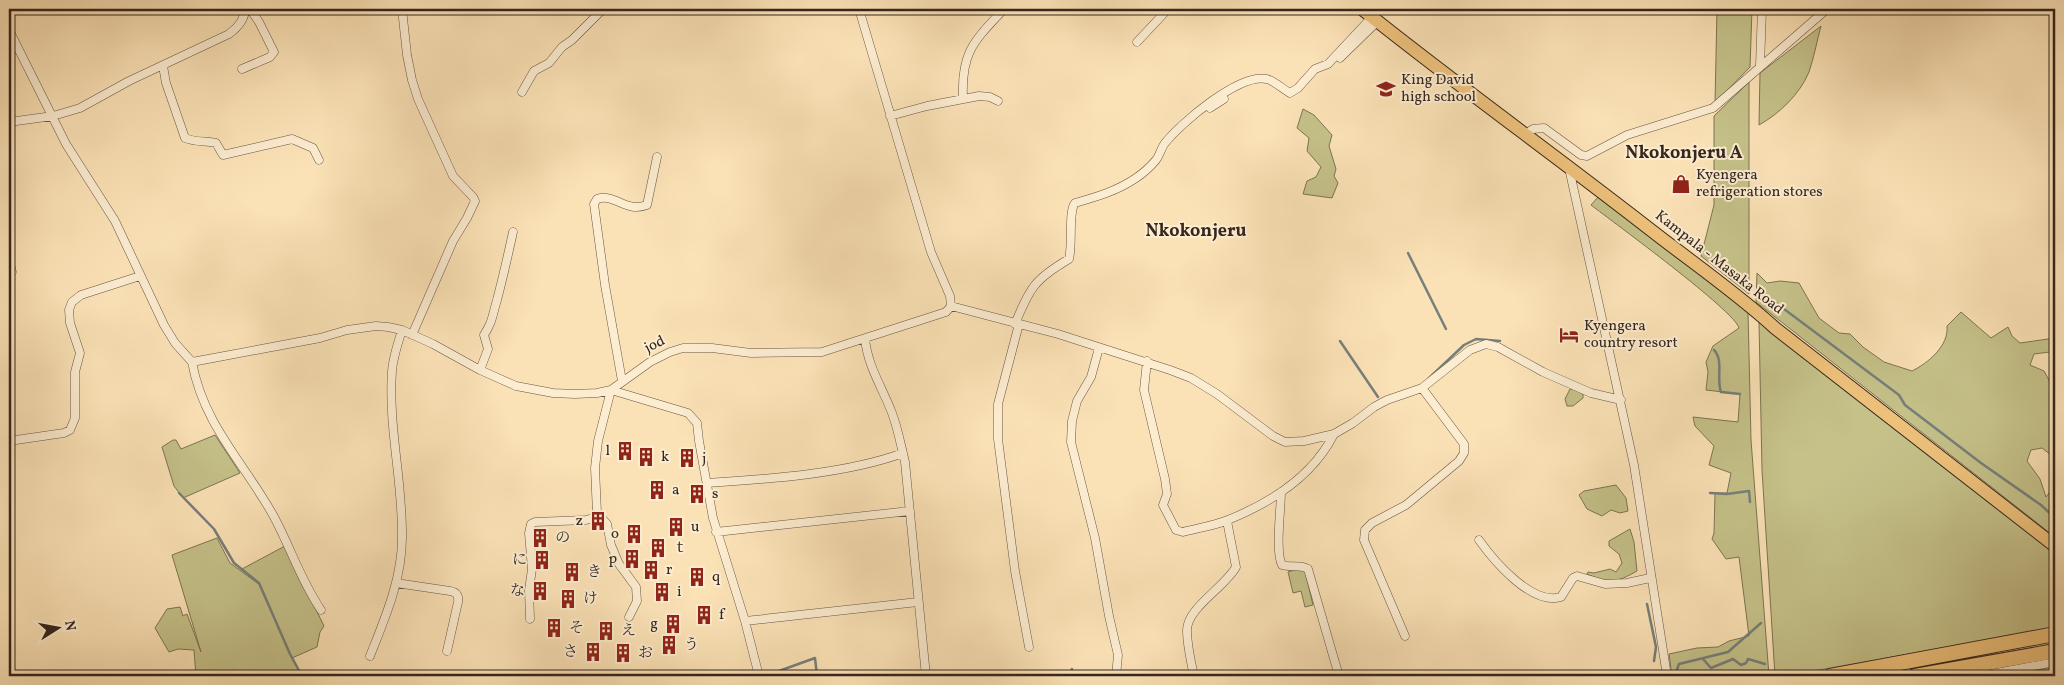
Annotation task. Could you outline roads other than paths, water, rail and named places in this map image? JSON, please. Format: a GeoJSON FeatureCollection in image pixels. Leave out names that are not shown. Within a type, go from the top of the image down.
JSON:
{"type":"FeatureCollection","features":[{"type":"Feature","properties":{"kind":"highway","name":"Kampala - Masaka Road"},"geometry":{"type":"LineString","coordinates":[[1370,16],[1744,301],[2055,546]]}},
{"type":"Feature","properties":{"kind":"highway"},"geometry":{"type":"LineString","coordinates":[[1830,676],[2055,634]]}},
{"type":"Feature","properties":{"kind":"highway"},"geometry":{"type":"LineString","coordinates":[[1915,676],[2055,651]]}},
{"type":"Feature","properties":{"kind":"street"},"geometry":{"type":"LineString","coordinates":[[9,122],[53,116],[80,108],[129,81],[229,34],[237,28],[245,15],[245,9]]}},
{"type":"Feature","properties":{"kind":"street"},"geometry":{"type":"LineString","coordinates":[[242,69],[270,57],[274,52],[259,22],[250,9]]}},
{"type":"Feature","properties":{"kind":"street"},"geometry":{"type":"LineString","coordinates":[[402,9],[412,80],[418,99],[453,176],[473,196],[475,201],[453,240],[412,335]]}},
{"type":"Feature","properties":{"kind":"street"},"geometry":{"type":"LineString","coordinates":[[522,92],[534,71],[549,63],[562,47],[572,40],[602,9]]}},
{"type":"Feature","properties":{"kind":"street"},"geometry":{"type":"LineString","coordinates":[[859,9],[931,252],[950,296],[951,306],[1058,334],[1146,361],[1191,378],[1218,394],[1272,436],[1285,442],[1304,441],[1334,434],[1353,423],[1374,406],[1422,388],[1470,350],[1486,344],[1498,347],[1543,372],[1591,394],[1620,400]]}},
{"type":"Feature","properties":{"kind":"street"},"geometry":{"type":"LineString","coordinates":[[963,98],[964,70],[971,48],[1004,9]]}},
{"type":"Feature","properties":{"kind":"street"},"geometry":{"type":"LineString","coordinates":[[1137,42],[1168,9]]}},
{"type":"Feature","properties":{"kind":"street"},"geometry":{"type":"LineString","coordinates":[[1760,66],[1762,9]]}},
{"type":"Feature","properties":{"kind":"street"},"geometry":{"type":"LineString","coordinates":[[1524,135],[1533,129],[1544,128],[1581,155],[1587,156],[1627,135],[1713,108],[1826,9]]}},
{"type":"Feature","properties":{"kind":"street"},"geometry":{"type":"LineString","coordinates":[[1210,108],[1236,90],[1257,84],[1266,83],[1291,97],[1295,96],[1323,68],[1332,67],[1370,16]]}},
{"type":"Feature","properties":{"kind":"street"},"geometry":{"type":"LineString","coordinates":[[1030,647],[1015,571],[998,439],[998,404],[1017,324],[1035,282],[1050,270],[1069,259],[1072,246],[1071,208],[1075,202],[1102,196],[1136,178],[1156,160],[1165,143],[1187,122],[1209,102],[1238,85],[1254,80],[1267,79],[1290,93],[1298,88],[1316,69],[1328,64],[1370,16]]}},
{"type":"Feature","properties":{"kind":"street"},"geometry":{"type":"LineString","coordinates":[[9,30],[66,144],[115,221],[140,276],[175,343],[192,362],[204,403],[216,430],[271,512],[321,610]]}},
{"type":"Feature","properties":{"kind":"street"},"geometry":{"type":"LineString","coordinates":[[164,66],[166,82],[185,138],[192,141],[216,143],[223,155],[292,138],[313,148],[320,160]]}},
{"type":"Feature","properties":{"kind":"street"},"geometry":{"type":"LineString","coordinates":[[890,116],[963,98],[984,96],[998,101]]}},
{"type":"Feature","properties":{"kind":"street"},"geometry":{"type":"LineString","coordinates":[[622,381],[605,285],[594,204],[597,199],[607,197],[620,204],[637,208],[647,205],[657,157]]}},
{"type":"Feature","properties":{"kind":"street"},"geometry":{"type":"LineString","coordinates":[[1569,166],[1639,494],[1650,578],[1667,676]]}},
{"type":"Feature","properties":{"kind":"street"},"geometry":{"type":"LineString","coordinates":[[480,370],[488,349],[484,335],[492,323],[513,232]]}},
{"type":"Feature","properties":{"kind":"street"},"geometry":{"type":"LineString","coordinates":[[9,260],[12,272]]}},
{"type":"Feature","properties":{"kind":"street"},"geometry":{"type":"LineString","coordinates":[[9,441],[70,430],[75,418],[74,372],[80,353],[70,323],[69,310],[72,302],[81,295],[140,276]]}},
{"type":"Feature","properties":{"kind":"street","name":"jod"},"geometry":{"type":"LineString","coordinates":[[611,390],[650,362],[683,348],[822,352],[946,312],[951,306]]}},
{"type":"Feature","properties":{"kind":"street"},"geometry":{"type":"LineString","coordinates":[[192,362],[376,326],[402,330],[433,344],[505,383],[553,393],[586,394],[611,390],[681,410],[692,417],[699,430],[699,441],[716,532],[745,621],[759,676]]}},
{"type":"Feature","properties":{"kind":"street"},"geometry":{"type":"LineString","coordinates":[[370,656],[396,583],[401,558],[402,511],[395,438],[392,371],[402,330]]}},
{"type":"Feature","properties":{"kind":"street"},"geometry":{"type":"LineString","coordinates":[[865,339],[867,355],[892,413],[903,453],[926,676]]}},
{"type":"Feature","properties":{"kind":"street"},"geometry":{"type":"LineString","coordinates":[[1099,348],[1091,377],[1077,401],[1072,421],[1071,442],[1095,538],[1108,616],[1118,655],[1116,676]]}},
{"type":"Feature","properties":{"kind":"street"},"geometry":{"type":"LineString","coordinates":[[1146,361],[1144,390],[1165,479],[1167,494],[1163,505],[1176,530],[1182,532],[1227,521],[1272,499],[1323,452],[1334,434]]}},
{"type":"Feature","properties":{"kind":"street"},"geometry":{"type":"LineString","coordinates":[[1405,636],[1364,540],[1364,534],[1365,530],[1372,523],[1406,505],[1459,461],[1464,453],[1464,444],[1422,388]]}},
{"type":"Feature","properties":{"kind":"street"},"geometry":{"type":"LineString","coordinates":[[611,390],[596,455],[595,474],[598,514],[607,524],[611,545],[619,564],[636,587],[637,601],[629,617]]}},
{"type":"Feature","properties":{"kind":"street"},"geometry":{"type":"LineString","coordinates":[[708,483],[776,477],[863,465],[903,453]]}},
{"type":"Feature","properties":{"kind":"street"},"geometry":{"type":"LineString","coordinates":[[1281,492],[1280,561],[1282,565],[1303,566],[1308,569],[1339,676]]}},
{"type":"Feature","properties":{"kind":"street"},"geometry":{"type":"LineString","coordinates":[[716,532],[910,511]]}},
{"type":"Feature","properties":{"kind":"street"},"geometry":{"type":"LineString","coordinates":[[530,618],[531,524],[535,522],[586,520],[598,514]]}},
{"type":"Feature","properties":{"kind":"street"},"geometry":{"type":"LineString","coordinates":[[1194,676],[1187,631],[1188,622],[1195,611],[1231,575],[1236,567],[1227,521]]}},
{"type":"Feature","properties":{"kind":"street"},"geometry":{"type":"LineString","coordinates":[[1479,540],[1489,553],[1528,591],[1554,599],[1564,595],[1573,578],[1577,576],[1604,584],[1626,583],[1650,578]]}},
{"type":"Feature","properties":{"kind":"street"},"geometry":{"type":"LineString","coordinates":[[396,583],[455,592],[458,602],[447,651]]}},
{"type":"Feature","properties":{"kind":"street"},"geometry":{"type":"LineString","coordinates":[[745,621],[918,602]]}},
{"type":"Feature","properties":{"kind":"street"},"geometry":{"type":"LineString","coordinates":[[1980,676],[2055,662]]}},
{"type":"Feature","properties":{"kind":"waterway"},"geometry":{"type":"LineString","coordinates":[[1408,253],[1446,329]]}},
{"type":"Feature","properties":{"kind":"waterway"},"geometry":{"type":"LineString","coordinates":[[1764,294],[1899,395],[1905,405],[1981,463],[2041,505],[2055,518]]}},
{"type":"Feature","properties":{"kind":"waterway"},"geometry":{"type":"LineString","coordinates":[[1428,379],[1464,345],[1476,339],[1500,341]]}},
{"type":"Feature","properties":{"kind":"waterway"},"geometry":{"type":"LineString","coordinates":[[1340,341],[1378,397]]}},
{"type":"Feature","properties":{"kind":"waterway"},"geometry":{"type":"LineString","coordinates":[[1714,350],[1719,359],[1721,392],[1740,394]]}},
{"type":"Feature","properties":{"kind":"waterway"},"geometry":{"type":"LineString","coordinates":[[1710,493],[1727,494],[1749,491],[1750,502]]}},
{"type":"Feature","properties":{"kind":"waterway"},"geometry":{"type":"LineString","coordinates":[[179,493],[214,529],[234,563],[259,583],[290,654],[302,676]]}},
{"type":"Feature","properties":{"kind":"waterway"},"geometry":{"type":"LineString","coordinates":[[1647,604],[1656,647],[1654,661]]}},
{"type":"Feature","properties":{"kind":"waterway"},"geometry":{"type":"LineString","coordinates":[[1675,675],[1679,664],[1728,652],[1761,623]]}},
{"type":"Feature","properties":{"kind":"waterway"},"geometry":{"type":"LineString","coordinates":[[760,672],[779,671],[815,658],[817,676]]}},
{"type":"Feature","properties":{"kind":"waterway"},"geometry":{"type":"LineString","coordinates":[[1703,659],[1711,668],[1733,659],[1741,665],[1746,663],[1748,659],[1765,664]]}},
{"type":"Feature","properties":{"kind":"waterway"},"geometry":{"type":"LineString","coordinates":[[1068,676],[1072,669]]}},
{"type":"Feature","properties":{"kind":"waterway"},"geometry":{"type":"LineString","coordinates":[[1640,676],[1648,673],[1655,676]]}},
{"type":"Feature","properties":{"kind":"place","name":"King David high school"},"geometry":{"type":"Point","coordinates":[1386,89]}},
{"type":"Feature","properties":{"kind":"place","name":"Kyengera refrigeration stores"},"geometry":{"type":"Point","coordinates":[1681,184]}},
{"type":"Feature","properties":{"kind":"place","name":"Kyengera country resort"},"geometry":{"type":"Point","coordinates":[1569,335]}},
{"type":"Feature","properties":{"kind":"place","name":"l"},"geometry":{"type":"Point","coordinates":[625,451]}},
{"type":"Feature","properties":{"kind":"place","name":"k"},"geometry":{"type":"Point","coordinates":[646,457]}},
{"type":"Feature","properties":{"kind":"place","name":"j"},"geometry":{"type":"Point","coordinates":[687,458]}},
{"type":"Feature","properties":{"kind":"place","name":"a"},"geometry":{"type":"Point","coordinates":[657,490]}},
{"type":"Feature","properties":{"kind":"place","name":"s"},"geometry":{"type":"Point","coordinates":[697,494]}},
{"type":"Feature","properties":{"kind":"place","name":"z"},"geometry":{"type":"Point","coordinates":[598,521]}},
{"type":"Feature","properties":{"kind":"place","name":"u"},"geometry":{"type":"Point","coordinates":[676,527]}},
{"type":"Feature","properties":{"kind":"place","name":"o"},"geometry":{"type":"Point","coordinates":[634,534]}},
{"type":"Feature","properties":{"kind":"place","name":"の"},"geometry":{"type":"Point","coordinates":[540,538]}},
{"type":"Feature","properties":{"kind":"place","name":"ｔ"},"geometry":{"type":"Point","coordinates":[658,548]}},
{"type":"Feature","properties":{"kind":"place","name":"p"},"geometry":{"type":"Point","coordinates":[632,559]}},
{"type":"Feature","properties":{"kind":"place","name":"に"},"geometry":{"type":"Point","coordinates":[542,560]}},
{"type":"Feature","properties":{"kind":"place","name":"r"},"geometry":{"type":"Point","coordinates":[651,570]}},
{"type":"Feature","properties":{"kind":"place","name":"き"},"geometry":{"type":"Point","coordinates":[572,572]}},
{"type":"Feature","properties":{"kind":"place","name":"q"},"geometry":{"type":"Point","coordinates":[697,577]}},
{"type":"Feature","properties":{"kind":"place","name":"な"},"geometry":{"type":"Point","coordinates":[540,591]}},
{"type":"Feature","properties":{"kind":"place","name":"i"},"geometry":{"type":"Point","coordinates":[662,592]}},
{"type":"Feature","properties":{"kind":"place","name":"け"},"geometry":{"type":"Point","coordinates":[568,599]}},
{"type":"Feature","properties":{"kind":"place","name":"f"},"geometry":{"type":"Point","coordinates":[704,615]}},
{"type":"Feature","properties":{"kind":"place","name":"g"},"geometry":{"type":"Point","coordinates":[673,624]}},
{"type":"Feature","properties":{"kind":"place","name":"そ"},"geometry":{"type":"Point","coordinates":[554,628]}},
{"type":"Feature","properties":{"kind":"place","name":"え"},"geometry":{"type":"Point","coordinates":[606,631]}},
{"type":"Feature","properties":{"kind":"place","name":"う"},"geometry":{"type":"Point","coordinates":[669,645]}},
{"type":"Feature","properties":{"kind":"place","name":"さ"},"geometry":{"type":"Point","coordinates":[593,652]}},
{"type":"Feature","properties":{"kind":"place","name":"お"},"geometry":{"type":"Point","coordinates":[623,653]}},
{"type":"Feature","properties":{"kind":"district","name":"Nkokonjeru A"},"geometry":{"type":"Point","coordinates":[1684,153]}},
{"type":"Feature","properties":{"kind":"district","name":"Nkokonjeru"},"geometry":{"type":"Point","coordinates":[1196,231]}}]}
